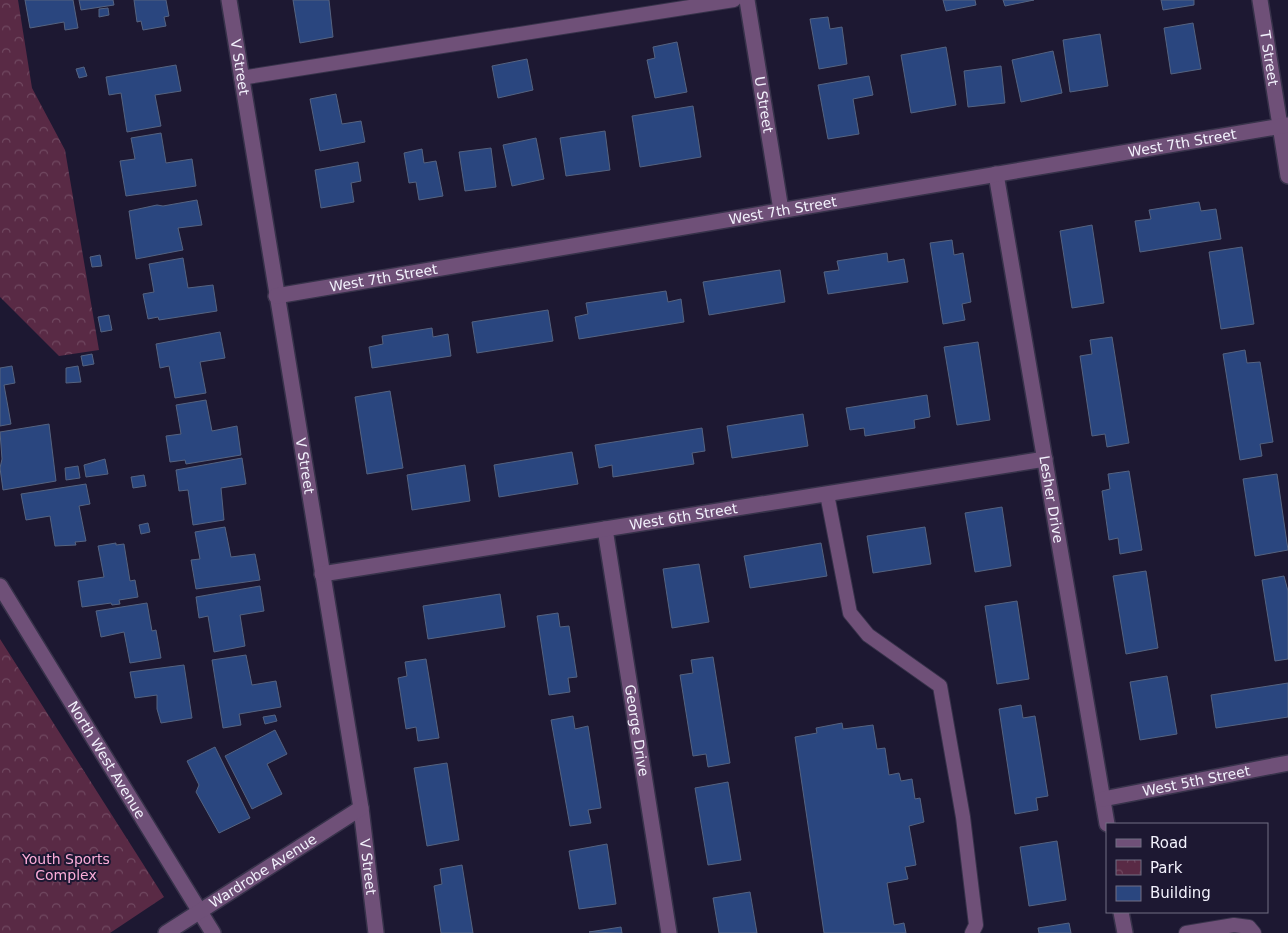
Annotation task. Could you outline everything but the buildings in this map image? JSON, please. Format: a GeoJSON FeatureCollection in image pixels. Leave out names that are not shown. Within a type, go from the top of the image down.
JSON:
{"type":"FeatureCollection","features":[{"type":"Feature","properties":{"kind":"street","name":"V Street"},"geometry":{"type":"LineString","coordinates":[[229,0],[361,808],[376,933]]}},
{"type":"Feature","properties":{"kind":"street","name":"U Street"},"geometry":{"type":"LineString","coordinates":[[747,0],[781,210]]}},
{"type":"Feature","properties":{"kind":"street","name":"T Street"},"geometry":{"type":"LineString","coordinates":[[1260,0],[1284,126],[1288,176]]}},
{"type":"Feature","properties":{"kind":"street","name":"West 7th Street"},"geometry":{"type":"LineString","coordinates":[[276,296],[1284,126]]}},
{"type":"Feature","properties":{"kind":"street","name":"Lesher Drive"},"geometry":{"type":"LineString","coordinates":[[996,174],[1107,823]]}},
{"type":"Feature","properties":{"kind":"street","name":"West 6th Street"},"geometry":{"type":"LineString","coordinates":[[322,574],[1045,459]]}},
{"type":"Feature","properties":{"kind":"street","name":"George Drive"},"geometry":{"type":"LineString","coordinates":[[605,529],[669,933]]}},
{"type":"Feature","properties":{"kind":"street","name":"North West Avenue"},"geometry":{"type":"LineString","coordinates":[[0,586],[213,933]]}},
{"type":"Feature","properties":{"kind":"street","name":"West 5th Street"},"geometry":{"type":"LineString","coordinates":[[1103,800],[1288,763]]}},
{"type":"Feature","properties":{"kind":"street","name":"Wardrobe Avenue"},"geometry":{"type":"LineString","coordinates":[[166,933],[199,910],[361,808]]}},
{"type":"Feature","properties":{"kind":"street"},"geometry":{"type":"LineString","coordinates":[[1121,913],[1125,933]]}},
{"type":"Feature","properties":{"kind":"lane"},"geometry":{"type":"LineString","coordinates":[[241,78],[734,0]]}},
{"type":"Feature","properties":{"kind":"lane"},"geometry":{"type":"LineString","coordinates":[[827,494],[850,612],[868,635],[940,686],[963,817],[976,925],[972,933]]}},
{"type":"Feature","properties":{"kind":"lane"},"geometry":{"type":"LineString","coordinates":[[1186,933],[1234,925],[1250,927],[1254,933]]}},
{"type":"Feature","properties":{"kind":"green space"},"geometry":{"type":"Polygon","coordinates":[[[0,0],[18,0],[32,88],[65,150],[99,350],[59,356],[0,297],[0,0]]]}},
{"type":"Feature","properties":{"kind":"green space","name":"Youth Sports Complex"},"geometry":{"type":"Polygon","coordinates":[[[0,639],[164,897],[110,933],[0,933],[0,639]]]}}]}
